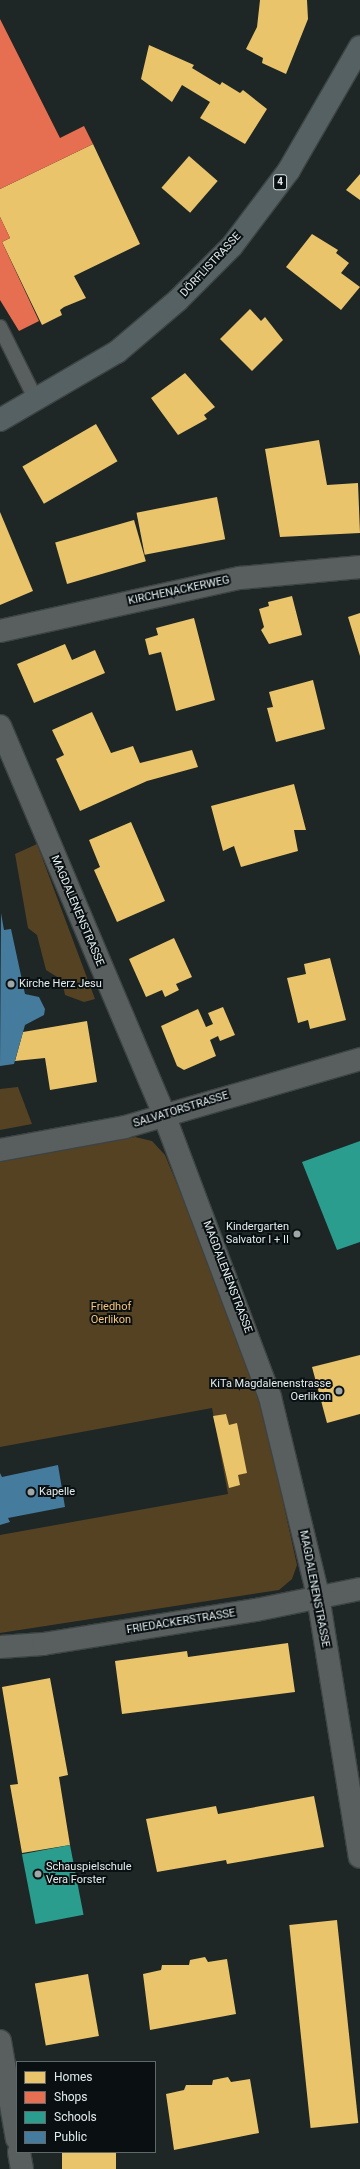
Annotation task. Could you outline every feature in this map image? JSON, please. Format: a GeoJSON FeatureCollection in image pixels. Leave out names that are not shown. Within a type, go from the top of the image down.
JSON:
{"type":"FeatureCollection","features":[{"type":"Feature","properties":{"kind":"main road","name":"DÖRFLISTRASSE"},"geometry":{"type":"LineString","coordinates":[[0,420],[37,402],[117,352],[178,300],[232,246],[290,170],[360,48]]}},
{"type":"Feature","properties":{"kind":"street","name":"KIRCHENACKERWEG"},"geometry":{"type":"LineString","coordinates":[[0,631],[240,578],[360,567]]}},
{"type":"Feature","properties":{"kind":"street","name":"MAGDALENENSTRASSE"},"geometry":{"type":"LineString","coordinates":[[0,726],[164,1115],[270,1397],[318,1596],[360,1857]]}},
{"type":"Feature","properties":{"kind":"street","name":"SALVATORSTRASSE"},"geometry":{"type":"LineString","coordinates":[[0,1150],[125,1127],[360,1059]]}},
{"type":"Feature","properties":{"kind":"street","name":"FRIEDACKERSTRASSE"},"geometry":{"type":"LineString","coordinates":[[0,1647],[43,1644],[248,1612],[360,1588]]}},
{"type":"Feature","properties":{"kind":"street"},"geometry":{"type":"LineString","coordinates":[[0,2041],[16,2133]]}},
{"type":"Feature","properties":{"kind":"street"},"geometry":{"type":"LineString","coordinates":[[19,2153],[22,2169]]}},
{"type":"Feature","properties":{"kind":"lane"},"geometry":{"type":"LineString","coordinates":[[0,327],[11,363],[37,402]]}},
{"type":"Feature","properties":{"kind":"green space"},"geometry":{"type":"Polygon","coordinates":[[[37,844],[95,999],[84,1002],[65,995],[62,980],[46,970],[37,935],[28,928],[15,854],[37,844]]]}},
{"type":"Feature","properties":{"kind":"green space"},"geometry":{"type":"Polygon","coordinates":[[[18,1087],[32,1124],[0,1130],[0,1089],[18,1087]]]}},
{"type":"Feature","properties":{"kind":"green space","name":"Friedhof Oerlikon"},"geometry":{"type":"Polygon","coordinates":[[[135,1137],[152,1141],[165,1155],[237,1330],[261,1402],[297,1565],[292,1579],[279,1590],[0,1633],[0,1535],[228,1494],[212,1408],[0,1447],[0,1162],[135,1137]]]}},
{"type":"Feature","properties":{"kind":"building: Homes"},"geometry":{"type":"Polygon","coordinates":[[[260,0],[307,0],[308,19],[286,74],[262,63],[263,58],[246,49],[257,27],[260,0]]]}},
{"type":"Feature","properties":{"kind":"building: Homes"},"geometry":{"type":"Polygon","coordinates":[[[149,45],[194,65],[192,68],[220,85],[222,82],[240,93],[243,90],[267,109],[245,144],[200,118],[210,102],[182,85],[172,102],[141,79],[149,45]]]}},
{"type":"Feature","properties":{"kind":"building: Homes"},"geometry":{"type":"Polygon","coordinates":[[[93,144],[140,244],[74,276],[86,298],[64,307],[60,310],[62,315],[42,325],[2,242],[10,238],[0,217],[0,189],[93,144]]]}},
{"type":"Feature","properties":{"kind":"building: Homes"},"geometry":{"type":"Polygon","coordinates":[[[189,156],[218,181],[190,213],[161,188],[189,156]]]}},
{"type":"Feature","properties":{"kind":"building: Homes"},"geometry":{"type":"Polygon","coordinates":[[[360,174],[360,200],[346,190],[360,174]]]}},
{"type":"Feature","properties":{"kind":"building: Homes"},"geometry":{"type":"Polygon","coordinates":[[[312,234],[338,250],[336,253],[349,263],[341,273],[360,287],[341,310],[286,267],[312,234]]]}},
{"type":"Feature","properties":{"kind":"building: Homes"},"geometry":{"type":"Polygon","coordinates":[[[250,309],[261,321],[265,317],[283,340],[252,371],[220,339],[250,309]]]}},
{"type":"Feature","properties":{"kind":"building: Homes"},"geometry":{"type":"Polygon","coordinates":[[[185,373],[215,407],[204,415],[207,419],[178,435],[151,398],[185,373]]]}},
{"type":"Feature","properties":{"kind":"building: Homes"},"geometry":{"type":"Polygon","coordinates":[[[96,424],[118,461],[44,504],[22,466],[96,424]]]}},
{"type":"Feature","properties":{"kind":"building: Homes"},"geometry":{"type":"Polygon","coordinates":[[[319,440],[327,485],[358,483],[360,533],[280,537],[265,449],[319,440]]]}},
{"type":"Feature","properties":{"kind":"building: Homes"},"geometry":{"type":"Polygon","coordinates":[[[217,497],[225,539],[145,555],[137,513],[217,497]]]}},
{"type":"Feature","properties":{"kind":"building: Homes"},"geometry":{"type":"Polygon","coordinates":[[[0,512],[33,591],[0,605],[0,512]]]}},
{"type":"Feature","properties":{"kind":"building: Homes"},"geometry":{"type":"Polygon","coordinates":[[[134,520],[146,561],[67,584],[55,543],[134,520]]]}},
{"type":"Feature","properties":{"kind":"building: Homes"},"geometry":{"type":"Polygon","coordinates":[[[292,596],[302,635],[269,644],[261,630],[264,627],[259,609],[269,606],[268,602],[292,596]]]}},
{"type":"Feature","properties":{"kind":"building: Homes"},"geometry":{"type":"Polygon","coordinates":[[[360,613],[360,656],[348,617],[360,613]]]}},
{"type":"Feature","properties":{"kind":"building: Homes"},"geometry":{"type":"Polygon","coordinates":[[[194,618],[215,700],[176,711],[161,652],[149,655],[145,639],[158,635],[156,628],[194,618]]]}},
{"type":"Feature","properties":{"kind":"building: Homes"},"geometry":{"type":"Polygon","coordinates":[[[65,644],[72,660],[95,650],[105,673],[34,703],[17,664],[65,644]]]}},
{"type":"Feature","properties":{"kind":"building: Homes"},"geometry":{"type":"Polygon","coordinates":[[[313,680],[325,729],[276,742],[267,708],[273,707],[269,692],[313,680]]]}},
{"type":"Feature","properties":{"kind":"building: Homes"},"geometry":{"type":"Polygon","coordinates":[[[92,712],[111,753],[133,746],[140,763],[192,750],[198,767],[147,781],[80,811],[56,759],[64,755],[52,730],[92,712]]]}},
{"type":"Feature","properties":{"kind":"building: Homes"},"geometry":{"type":"Polygon","coordinates":[[[294,784],[306,830],[294,830],[298,851],[241,867],[234,846],[223,851],[211,806],[294,784]]]}},
{"type":"Feature","properties":{"kind":"building: Homes"},"geometry":{"type":"Polygon","coordinates":[[[131,822],[165,901],[117,922],[94,870],[100,867],[89,840],[131,822]]]}},
{"type":"Feature","properties":{"kind":"building: Homes"},"geometry":{"type":"Polygon","coordinates":[[[174,938],[192,977],[176,984],[179,990],[165,997],[162,990],[146,997],[129,959],[174,938]]]}},
{"type":"Feature","properties":{"kind":"building: Homes"},"geometry":{"type":"Polygon","coordinates":[[[330,958],[346,1020],[310,1029],[308,1020],[298,1023],[287,978],[306,974],[304,964],[330,958]]]}},
{"type":"Feature","properties":{"kind":"building: Homes"},"geometry":{"type":"Polygon","coordinates":[[[223,1007],[235,1035],[220,1041],[218,1036],[210,1040],[216,1056],[184,1070],[177,1066],[161,1026],[198,1009],[206,1027],[213,1024],[208,1013],[223,1007]]]}},
{"type":"Feature","properties":{"kind":"building: Homes"},"geometry":{"type":"Polygon","coordinates":[[[87,1021],[97,1082],[50,1090],[45,1058],[15,1061],[23,1032],[87,1021]]]}},
{"type":"Feature","properties":{"kind":"building: Homes","name":"KiTa Magdalenenstrasse Oerlikon"},"geometry":{"type":"Polygon","coordinates":[[[360,1355],[360,1414],[327,1423],[312,1367],[360,1355]]]}},
{"type":"Feature","properties":{"kind":"building: Homes"},"geometry":{"type":"Polygon","coordinates":[[[226,1414],[229,1425],[237,1423],[247,1473],[238,1475],[240,1485],[229,1488],[213,1416],[226,1414]]]}},
{"type":"Feature","properties":{"kind":"building: Homes"},"geometry":{"type":"Polygon","coordinates":[[[288,1643],[295,1692],[122,1714],[115,1661],[187,1651],[188,1657],[288,1643]]]}},
{"type":"Feature","properties":{"kind":"building: Homes"},"geometry":{"type":"Polygon","coordinates":[[[50,1678],[68,1775],[59,1777],[70,1845],[22,1853],[10,1785],[18,1784],[2,1687],[50,1678]]]}},
{"type":"Feature","properties":{"kind":"building: Homes"},"geometry":{"type":"Polygon","coordinates":[[[314,1796],[324,1847],[227,1864],[226,1860],[157,1872],[146,1819],[216,1806],[218,1814],[314,1796]]]}},
{"type":"Feature","properties":{"kind":"building: Homes"},"geometry":{"type":"Polygon","coordinates":[[[337,1920],[358,2123],[311,2128],[289,1925],[337,1920]]]}},
{"type":"Feature","properties":{"kind":"building: Homes"},"geometry":{"type":"Polygon","coordinates":[[[205,1957],[208,1962],[227,1959],[236,2014],[150,2030],[143,1974],[161,1970],[162,1965],[189,1965],[190,1960],[205,1957]]]}},
{"type":"Feature","properties":{"kind":"building: Homes"},"geometry":{"type":"Polygon","coordinates":[[[88,1974],[99,2036],[46,2045],[35,1983],[88,1974]]]}},
{"type":"Feature","properties":{"kind":"building: Homes"},"geometry":{"type":"Polygon","coordinates":[[[228,2077],[231,2082],[250,2079],[259,2133],[174,2150],[166,2094],[184,2090],[186,2085],[212,2085],[213,2080],[228,2077]]]}},
{"type":"Feature","properties":{"kind":"building: Homes"},"geometry":{"type":"Polygon","coordinates":[[[62,2153],[116,2153],[116,2169],[62,2169],[62,2153]]]}},
{"type":"Feature","properties":{"kind":"building: Shops"},"geometry":{"type":"Polygon","coordinates":[[[0,19],[60,138],[84,126],[93,144],[0,189],[0,19]]]}},
{"type":"Feature","properties":{"kind":"building: Shops"},"geometry":{"type":"Polygon","coordinates":[[[0,217],[10,238],[2,242],[39,321],[19,331],[0,300],[0,217]]]}},
{"type":"Feature","properties":{"kind":"building: Schools"},"geometry":{"type":"Polygon","coordinates":[[[360,1141],[360,1242],[337,1250],[302,1162],[360,1141]]]}},
{"type":"Feature","properties":{"kind":"building: Schools"},"geometry":{"type":"Polygon","coordinates":[[[70,1845],[84,1915],[35,1924],[22,1854],[70,1845]]]}},
{"type":"Feature","properties":{"kind":"building: Public","name":"Kirche Herz Jesu"},"geometry":{"type":"Polygon","coordinates":[[[1,913],[4,930],[11,929],[25,994],[39,997],[45,1009],[44,1015],[25,1025],[14,1064],[0,1066],[1,913]]]}},
{"type":"Feature","properties":{"kind":"building: Public","name":"Kapelle"},"geometry":{"type":"Polygon","coordinates":[[[58,1465],[65,1507],[8,1518],[10,1522],[0,1525],[0,1473],[2,1477],[58,1465]]]}},
{"type":"Feature","properties":{"kind":"place","name":"Kirche Herz Jesu"},"geometry":{"type":"Point","coordinates":[11,984]}},
{"type":"Feature","properties":{"kind":"place","name":"Kindergarten Salvator I + II"},"geometry":{"type":"Point","coordinates":[297,1234]}},
{"type":"Feature","properties":{"kind":"place","name":"KiTa Magdalenenstrasse Oerlikon"},"geometry":{"type":"Point","coordinates":[339,1391]}},
{"type":"Feature","properties":{"kind":"place","name":"Kapelle"},"geometry":{"type":"Point","coordinates":[31,1492]}},
{"type":"Feature","properties":{"kind":"place","name":"Schauspielschule Vera Forster"},"geometry":{"type":"Point","coordinates":[38,1874]}}]}
